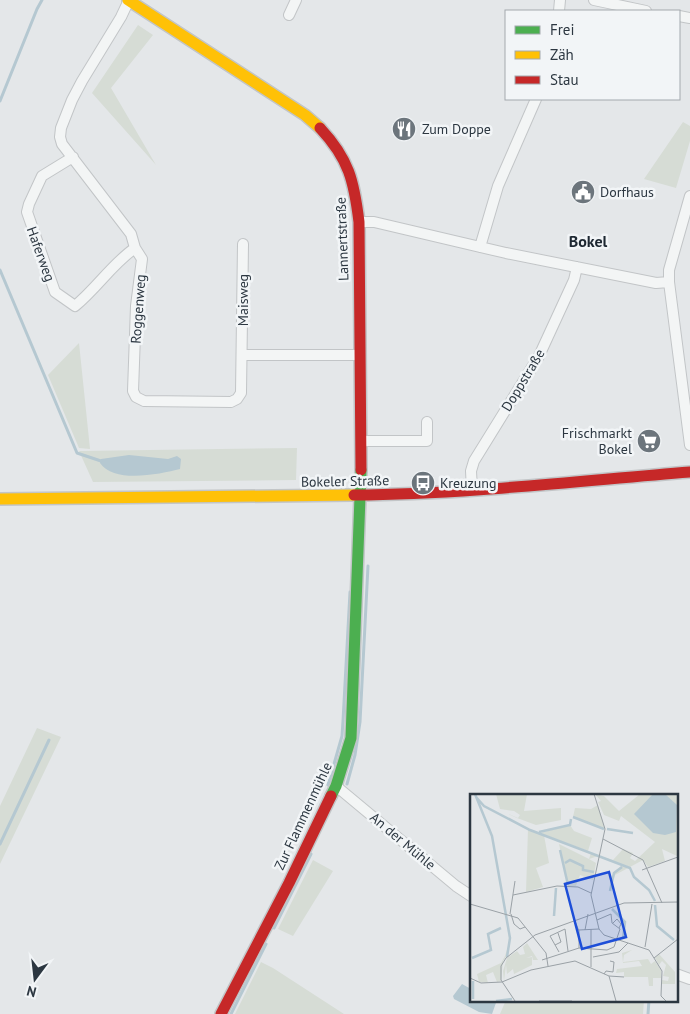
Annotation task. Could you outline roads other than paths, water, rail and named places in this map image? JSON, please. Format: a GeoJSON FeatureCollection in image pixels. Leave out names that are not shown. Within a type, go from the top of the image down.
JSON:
{"type":"FeatureCollection","features":[{"type":"Feature","properties":{"kind":"street","name":"Roggenweg"},"geometry":{"type":"LineString","coordinates":[[128,0],[121,17],[82,81],[60,137],[62,144],[131,234],[135,248],[142,259],[136,306],[133,392],[136,397],[144,400],[231,402],[237,399],[241,393],[242,355]]}},
{"type":"Feature","properties":{"kind":"street","name":"Lannertstraße"},"geometry":{"type":"LineString","coordinates":[[128,0],[306,115],[327,133],[347,162],[356,189],[359,222],[360,495]]}},
{"type":"Feature","properties":{"kind":"street"},"geometry":{"type":"LineString","coordinates":[[289,15],[296,0]]}},
{"type":"Feature","properties":{"kind":"street"},"geometry":{"type":"LineString","coordinates":[[594,0],[641,10]]}},
{"type":"Feature","properties":{"kind":"street"},"geometry":{"type":"LineString","coordinates":[[480,247],[498,186],[536,100]]}},
{"type":"Feature","properties":{"kind":"street","name":"Haferweg"},"geometry":{"type":"LineString","coordinates":[[72,157],[42,176],[27,212],[55,292],[75,306],[86,298],[124,256],[135,248]]}},
{"type":"Feature","properties":{"kind":"street"},"geometry":{"type":"LineString","coordinates":[[690,196],[669,270],[690,444]]}},
{"type":"Feature","properties":{"kind":"street"},"geometry":{"type":"LineString","coordinates":[[359,222],[374,222],[480,247],[656,283],[669,282]]}},
{"type":"Feature","properties":{"kind":"street","name":"Maisweg"},"geometry":{"type":"LineString","coordinates":[[242,355],[243,244]]}},
{"type":"Feature","properties":{"kind":"street","name":"Doppstraße"},"geometry":{"type":"LineString","coordinates":[[472,490],[471,471],[474,460],[539,356],[574,280],[577,267]]}},
{"type":"Feature","properties":{"kind":"street"},"geometry":{"type":"LineString","coordinates":[[242,355],[359,355]]}},
{"type":"Feature","properties":{"kind":"street"},"geometry":{"type":"LineString","coordinates":[[361,441],[427,442],[427,422]]}},
{"type":"Feature","properties":{"kind":"street","name":"Bokeler Straße"},"geometry":{"type":"LineString","coordinates":[[0,499],[360,495],[472,490],[690,472]]}},
{"type":"Feature","properties":{"kind":"street","name":"Zur Flammenmühle"},"geometry":{"type":"LineString","coordinates":[[221,1014],[336,786],[346,755],[351,730],[360,495]]}},
{"type":"Feature","properties":{"kind":"street","name":"An der Mühle"},"geometry":{"type":"LineString","coordinates":[[336,786],[456,886],[470,895]]}},
{"type":"Feature","properties":{"kind":"street"},"geometry":{"type":"LineString","coordinates":[[678,975],[690,979]]}},
{"type":"Feature","properties":{"kind":"water"},"geometry":{"type":"Polygon","coordinates":[[[129,455],[168,459],[177,456],[181,459],[180,469],[138,476],[116,473],[100,463],[101,459],[129,455]]]}},
{"type":"Feature","properties":{"kind":"water"},"geometry":{"type":"Polygon","coordinates":[[[462,984],[470,988],[470,1002],[496,1002],[492,1014],[479,1012],[454,999],[453,996],[462,984]]]}},
{"type":"Feature","properties":{"kind":"waterway"},"geometry":{"type":"LineString","coordinates":[[0,101],[42,0]]}},
{"type":"Feature","properties":{"kind":"waterway"},"geometry":{"type":"LineString","coordinates":[[0,270],[77,453],[101,461]]}},
{"type":"Feature","properties":{"kind":"waterway"},"geometry":{"type":"LineString","coordinates":[[347,784],[355,755],[360,722],[368,566]]}},
{"type":"Feature","properties":{"kind":"waterway"},"geometry":{"type":"LineString","coordinates":[[328,785],[342,736],[350,592]]}},
{"type":"Feature","properties":{"kind":"waterway"},"geometry":{"type":"LineString","coordinates":[[0,844],[49,740]]}},
{"type":"Feature","properties":{"kind":"waterway"},"geometry":{"type":"LineString","coordinates":[[274,928],[311,854]]}},
{"type":"Feature","properties":{"kind":"waterway"},"geometry":{"type":"LineString","coordinates":[[231,1014],[266,944]]}},
{"type":"Feature","properties":{"kind":"waterway"},"geometry":{"type":"LineString","coordinates":[[648,1014],[649,1002]]}},
{"type":"Feature","properties":{"kind":"place","name":"Zum Doppe"},"geometry":{"type":"Point","coordinates":[404,129]}},
{"type":"Feature","properties":{"kind":"place","name":"Dorfhaus"},"geometry":{"type":"Point","coordinates":[583,192]}},
{"type":"Feature","properties":{"kind":"place","name":"Frischmarkt Bokel"},"geometry":{"type":"Point","coordinates":[649,441]}},
{"type":"Feature","properties":{"kind":"place","name":"Kreuzung"},"geometry":{"type":"Point","coordinates":[423,483]}},
{"type":"Feature","properties":{"kind":"district","name":"Bokel"},"geometry":{"type":"Point","coordinates":[588,241]}}]}
